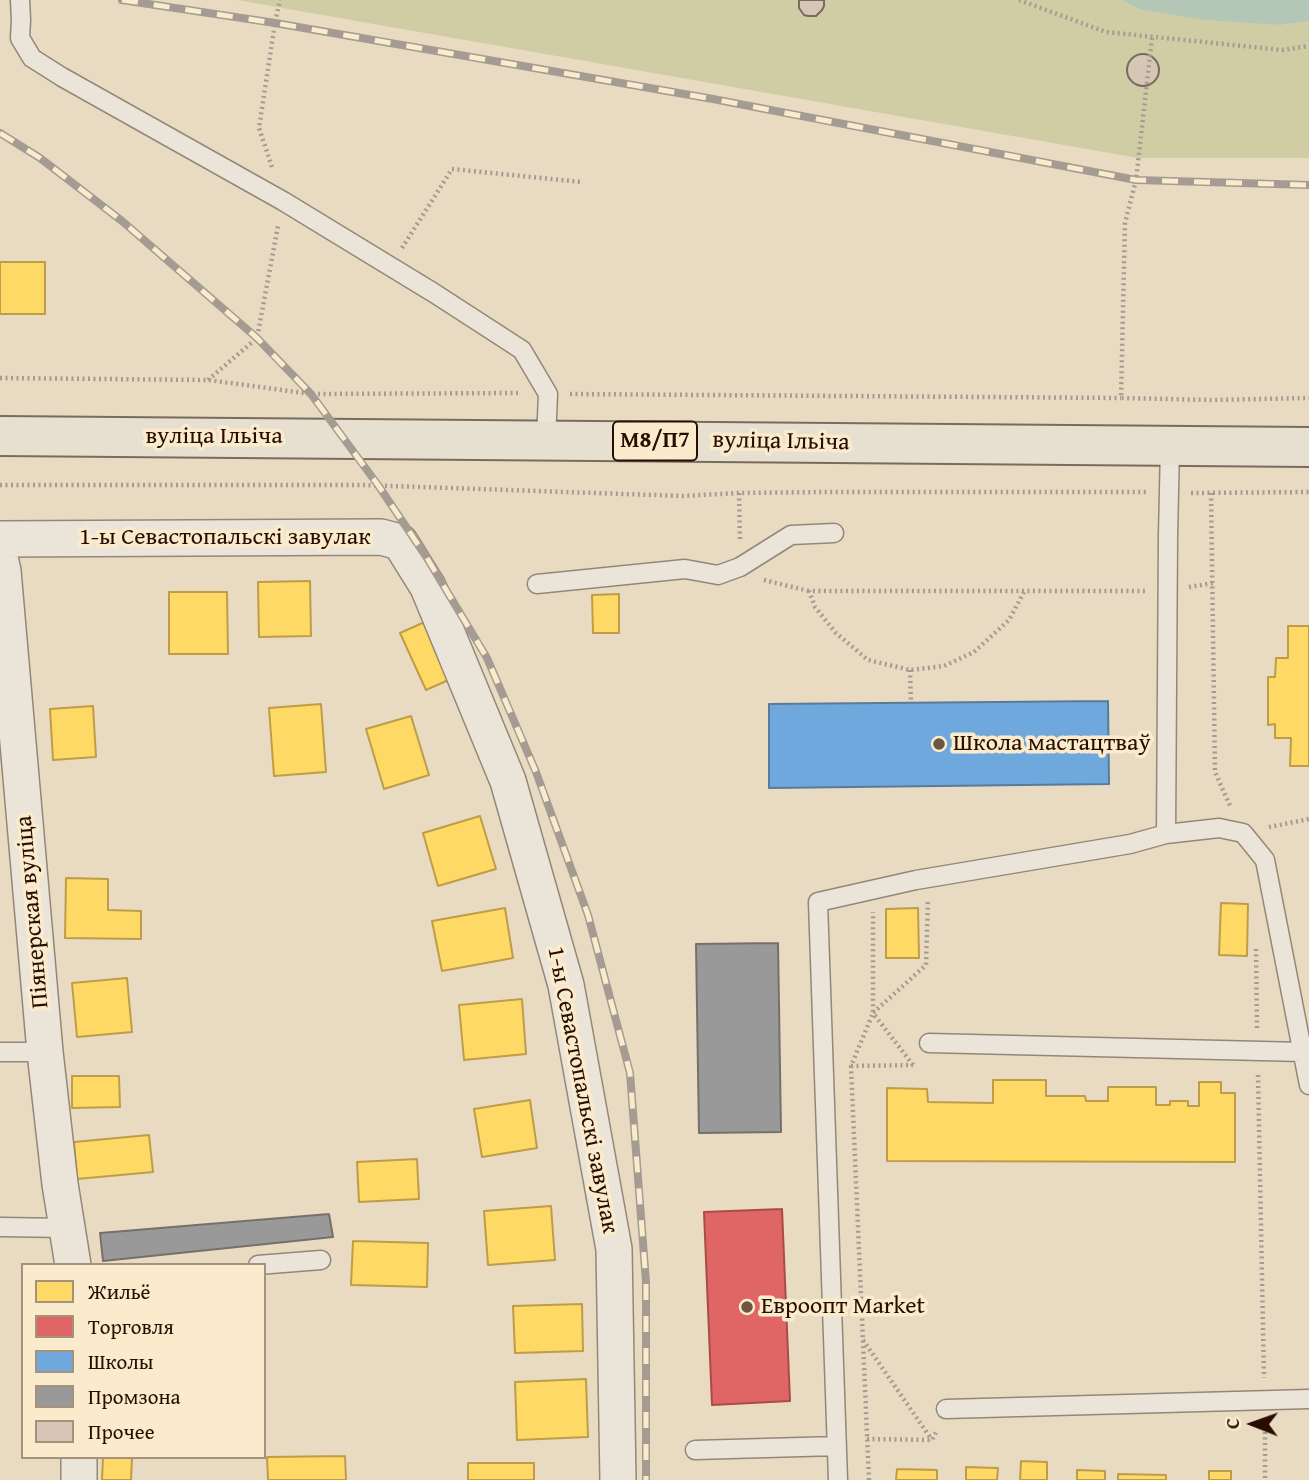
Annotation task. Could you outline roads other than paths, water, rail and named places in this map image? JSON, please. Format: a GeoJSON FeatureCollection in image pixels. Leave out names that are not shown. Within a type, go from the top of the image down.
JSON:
{"type":"FeatureCollection","features":[{"type":"Feature","properties":{"kind":"main road","name":"вуліца Ільіча"},"geometry":{"type":"LineString","coordinates":[[0,436],[1309,447]]}},
{"type":"Feature","properties":{"kind":"street","name":"1-ы Севастопальскі завулак"},"geometry":{"type":"LineString","coordinates":[[1,559],[381,537],[400,542],[428,587],[508,781],[566,985],[614,1249],[618,1480]]}},
{"type":"Feature","properties":{"kind":"street","name":"Піянерская вуліца"},"geometry":{"type":"LineString","coordinates":[[1,559],[45,1052],[60,1184],[73,1263]]}},
{"type":"Feature","properties":{"kind":"street"},"geometry":{"type":"LineString","coordinates":[[79,1459],[79,1480]]}},
{"type":"Feature","properties":{"kind":"lane"},"geometry":{"type":"LineString","coordinates":[[20,0],[20,38],[33,58],[283,201],[522,350],[548,394],[546,440]]}},
{"type":"Feature","properties":{"kind":"lane"},"geometry":{"type":"LineString","coordinates":[[1166,834],[1170,446]]}},
{"type":"Feature","properties":{"kind":"lane"},"geometry":{"type":"LineString","coordinates":[[537,584],[685,569],[718,575],[740,567],[792,535],[834,533]]}},
{"type":"Feature","properties":{"kind":"lane"},"geometry":{"type":"LineString","coordinates":[[838,1480],[818,902],[928,878],[1130,844],[1166,834],[1219,828],[1242,833],[1265,860],[1309,1084]]}},
{"type":"Feature","properties":{"kind":"lane"},"geometry":{"type":"LineString","coordinates":[[929,1043],[1303,1052]]}},
{"type":"Feature","properties":{"kind":"lane"},"geometry":{"type":"LineString","coordinates":[[0,1052],[45,1052]]}},
{"type":"Feature","properties":{"kind":"lane"},"geometry":{"type":"LineString","coordinates":[[0,1227],[68,1228]]}},
{"type":"Feature","properties":{"kind":"lane"},"geometry":{"type":"LineString","coordinates":[[266,1264],[321,1260]]}},
{"type":"Feature","properties":{"kind":"lane"},"geometry":{"type":"LineString","coordinates":[[946,1409],[1309,1399]]}},
{"type":"Feature","properties":{"kind":"lane"},"geometry":{"type":"LineString","coordinates":[[695,1450],[836,1446]]}},
{"type":"Feature","properties":{"kind":"railway"},"geometry":{"type":"LineString","coordinates":[[122,0],[275,23],[713,99],[1136,180],[1309,185]]}},
{"type":"Feature","properties":{"kind":"railway"},"geometry":{"type":"LineString","coordinates":[[0,133],[40,158],[122,221],[257,338],[311,394],[378,485],[427,558],[487,658],[536,772],[588,915],[630,1073],[646,1282],[646,1480]]}},
{"type":"Feature","properties":{"kind":"place","name":"Школа мастацтваў"},"geometry":{"type":"Point","coordinates":[939,744]}},
{"type":"Feature","properties":{"kind":"place","name":"Евроопт Market"},"geometry":{"type":"Point","coordinates":[747,1307]}}]}
